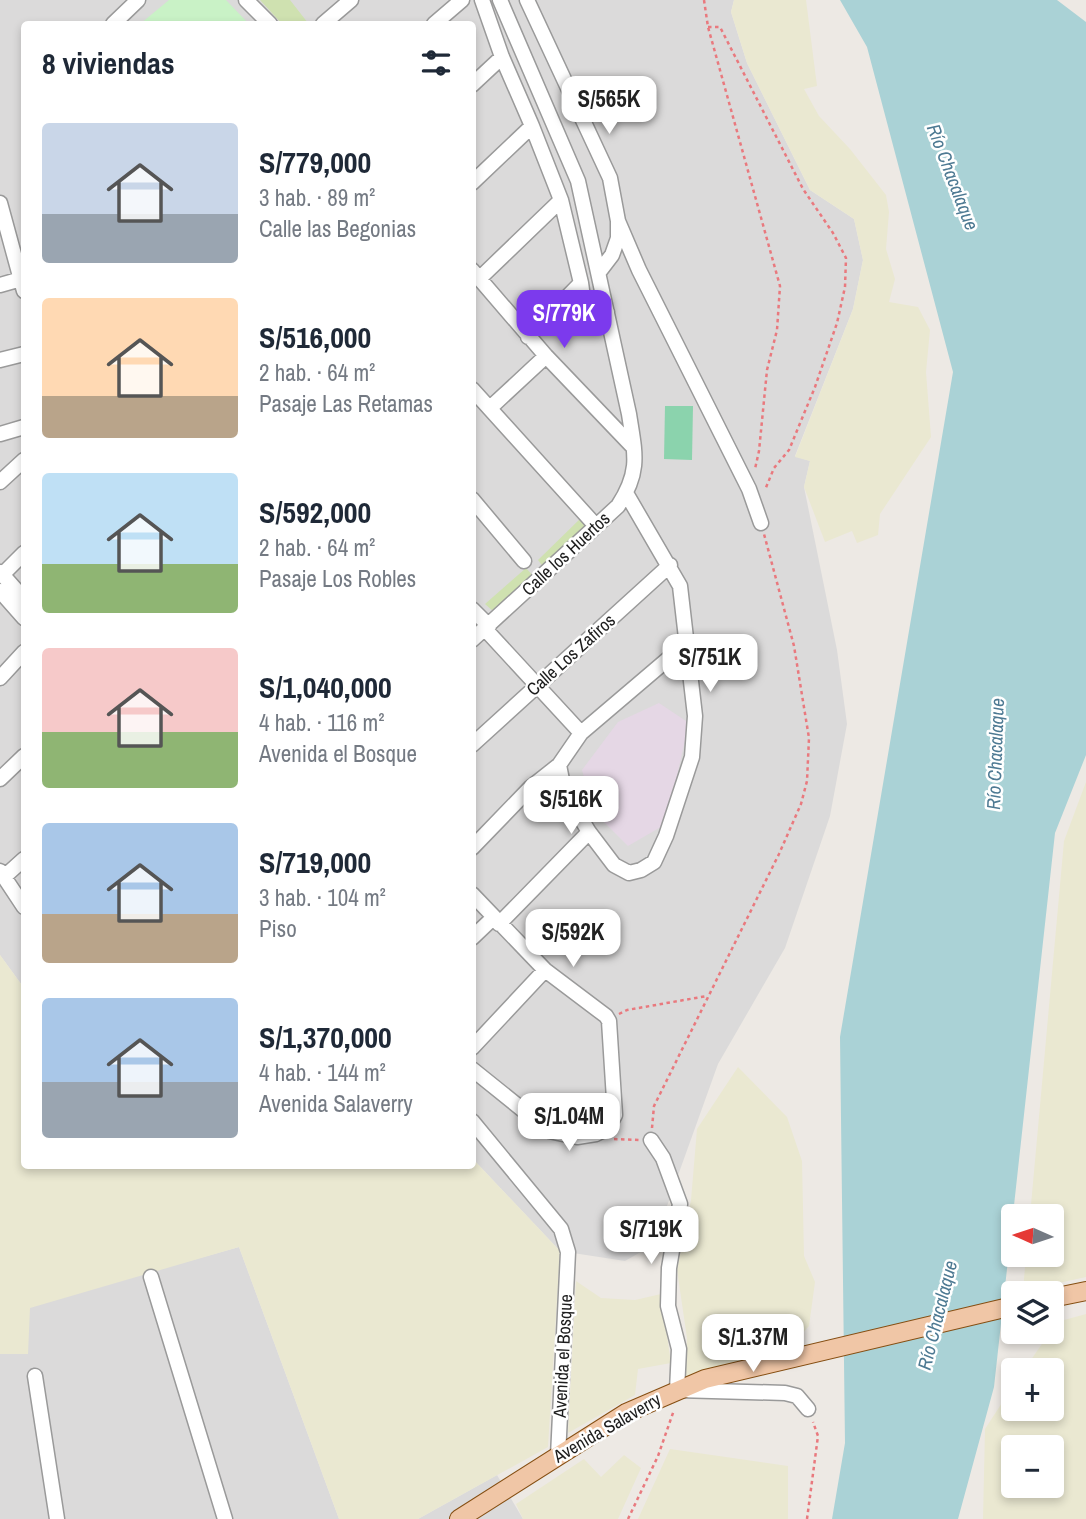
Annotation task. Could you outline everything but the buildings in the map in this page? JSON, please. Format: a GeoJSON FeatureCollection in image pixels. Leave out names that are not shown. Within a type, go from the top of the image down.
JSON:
{"type":"FeatureCollection","features":[{"type":"Feature","properties":{"kind":"main road"},"geometry":{"type":"LineString","coordinates":[[1064,1296],[1086,1291]]}},
{"type":"Feature","properties":{"kind":"main road","name":"Avenida Salaverry"},"geometry":{"type":"LineString","coordinates":[[459,1519],[626,1413],[705,1379],[1001,1309]]}},
{"type":"Feature","properties":{"kind":"street"},"geometry":{"type":"LineString","coordinates":[[116,21],[138,0]]}},
{"type":"Feature","properties":{"kind":"street"},"geometry":{"type":"LineString","coordinates":[[246,0],[267,21]]}},
{"type":"Feature","properties":{"kind":"street"},"geometry":{"type":"LineString","coordinates":[[326,21],[351,0]]}},
{"type":"Feature","properties":{"kind":"street"},"geometry":{"type":"LineString","coordinates":[[438,21],[462,0]]}},
{"type":"Feature","properties":{"kind":"street"},"geometry":{"type":"LineString","coordinates":[[482,0],[502,57],[561,200],[581,283],[587,325],[607,312]]}},
{"type":"Feature","properties":{"kind":"street"},"geometry":{"type":"LineString","coordinates":[[500,0],[578,181],[634,449]]}},
{"type":"Feature","properties":{"kind":"street"},"geometry":{"type":"LineString","coordinates":[[527,0],[610,178],[618,221],[618,237],[612,255],[599,272]]}},
{"type":"Feature","properties":{"kind":"street"},"geometry":{"type":"LineString","coordinates":[[476,81],[502,57]]}},
{"type":"Feature","properties":{"kind":"street"},"geometry":{"type":"LineString","coordinates":[[476,179],[532,125]]}},
{"type":"Feature","properties":{"kind":"street"},"geometry":{"type":"LineString","coordinates":[[561,200],[476,274],[528,337],[634,449]]}},
{"type":"Feature","properties":{"kind":"street"},"geometry":{"type":"LineString","coordinates":[[1,211],[21,278]]}},
{"type":"Feature","properties":{"kind":"street"},"geometry":{"type":"LineString","coordinates":[[618,221],[639,270],[756,491],[761,523]]}},
{"type":"Feature","properties":{"kind":"street"},"geometry":{"type":"LineString","coordinates":[[528,337],[581,283]]}},
{"type":"Feature","properties":{"kind":"street"},"geometry":{"type":"LineString","coordinates":[[0,285],[21,285]]}},
{"type":"Feature","properties":{"kind":"street"},"geometry":{"type":"LineString","coordinates":[[0,360],[21,355]]}},
{"type":"Feature","properties":{"kind":"street"},"geometry":{"type":"LineString","coordinates":[[490,408],[546,356]]}},
{"type":"Feature","properties":{"kind":"street"},"geometry":{"type":"LineString","coordinates":[[476,393],[597,526]]}},
{"type":"Feature","properties":{"kind":"street"},"geometry":{"type":"LineString","coordinates":[[0,434],[21,428]]}},
{"type":"Feature","properties":{"kind":"street","name":"Calle los Huertos"},"geometry":{"type":"LineString","coordinates":[[476,637],[618,506],[635,471],[634,449]]}},
{"type":"Feature","properties":{"kind":"street"},"geometry":{"type":"LineString","coordinates":[[0,482],[21,463]]}},
{"type":"Feature","properties":{"kind":"street"},"geometry":{"type":"LineString","coordinates":[[559,765],[565,790],[589,832],[614,865],[629,873],[654,862],[666,836],[692,757],[695,716],[680,586],[626,494]]}},
{"type":"Feature","properties":{"kind":"street"},"geometry":{"type":"LineString","coordinates":[[476,504],[524,561]]}},
{"type":"Feature","properties":{"kind":"street"},"geometry":{"type":"LineString","coordinates":[[21,556],[1,573],[21,596]]}},
{"type":"Feature","properties":{"kind":"street","name":"Calle Los Zafiros"},"geometry":{"type":"LineString","coordinates":[[476,742],[670,565]]}},
{"type":"Feature","properties":{"kind":"street"},"geometry":{"type":"LineString","coordinates":[[0,591],[21,615]]}},
{"type":"Feature","properties":{"kind":"street"},"geometry":{"type":"LineString","coordinates":[[476,614],[580,733]]}},
{"type":"Feature","properties":{"kind":"street"},"geometry":{"type":"LineString","coordinates":[[476,844],[530,788],[559,765],[580,733],[675,653],[688,647]]}},
{"type":"Feature","properties":{"kind":"street"},"geometry":{"type":"LineString","coordinates":[[0,678],[21,655]]}},
{"type":"Feature","properties":{"kind":"street"},"geometry":{"type":"LineString","coordinates":[[0,779],[21,759]]}},
{"type":"Feature","properties":{"kind":"street"},"geometry":{"type":"LineString","coordinates":[[476,935],[496,921],[589,832]]}},
{"type":"Feature","properties":{"kind":"street"},"geometry":{"type":"LineString","coordinates":[[21,861],[2,874],[21,902]]}},
{"type":"Feature","properties":{"kind":"street"},"geometry":{"type":"LineString","coordinates":[[476,898],[545,970],[606,1016],[609,1021],[615,1115],[608,1128],[596,1134],[577,1137],[549,1131],[476,1072]]}},
{"type":"Feature","properties":{"kind":"street"},"geometry":{"type":"LineString","coordinates":[[476,1044],[545,970]]}},
{"type":"Feature","properties":{"kind":"street","name":"Avenida el Bosque"},"geometry":{"type":"LineString","coordinates":[[476,1126],[561,1229],[568,1252],[558,1456]]}},
{"type":"Feature","properties":{"kind":"street"},"geometry":{"type":"LineString","coordinates":[[651,1140],[663,1158],[680,1204],[668,1268],[668,1306],[679,1349],[677,1390],[785,1393],[797,1396],[808,1409]]}},
{"type":"Feature","properties":{"kind":"street"},"geometry":{"type":"LineString","coordinates":[[151,1277],[225,1519]]}},
{"type":"Feature","properties":{"kind":"street"},"geometry":{"type":"LineString","coordinates":[[35,1377],[57,1519]]}},
{"type":"Feature","properties":{"kind":"path"},"geometry":{"type":"LineString","coordinates":[[704,0],[708,27],[767,231],[780,286],[777,330],[767,370],[756,491]]}},
{"type":"Feature","properties":{"kind":"path"},"geometry":{"type":"LineString","coordinates":[[708,27],[720,27],[803,189],[833,233],[846,258],[845,287],[837,323],[815,387],[789,450],[756,491]]}},
{"type":"Feature","properties":{"kind":"path"},"geometry":{"type":"LineString","coordinates":[[596,1134],[604,1139],[651,1140],[654,1106],[779,854],[801,804],[807,781],[809,738],[794,646],[775,566],[761,523]]}},
{"type":"Feature","properties":{"kind":"path"},"geometry":{"type":"LineString","coordinates":[[606,1016],[614,1017],[627,1010],[707,996]]}},
{"type":"Feature","properties":{"kind":"path"},"geometry":{"type":"LineString","coordinates":[[628,1519],[658,1457],[677,1399],[677,1390]]}},
{"type":"Feature","properties":{"kind":"path"},"geometry":{"type":"LineString","coordinates":[[807,1519],[818,1436],[808,1409]]}},
{"type":"Feature","properties":{"kind":"shaded area"},"geometry":{"type":"Polygon","coordinates":[[[0,0],[734,0],[731,12],[747,63],[810,190],[854,219],[863,260],[853,309],[795,456],[810,461],[804,487],[837,650],[847,724],[830,816],[785,948],[718,1064],[653,1245],[625,1261],[560,1251],[476,1162],[476,21],[21,21],[21,984],[0,955],[0,0]]]}},
{"type":"Feature","properties":{"kind":"shaded area"},"geometry":{"type":"Polygon","coordinates":[[[734,0],[806,0],[817,86],[804,89],[819,116],[850,149],[886,195],[889,212],[886,249],[895,279],[889,302],[918,307],[930,330],[926,372],[931,437],[880,514],[878,535],[857,543],[852,531],[825,542],[804,487],[810,461],[795,457],[853,309],[863,260],[854,219],[810,190],[747,63],[731,12],[734,0]]]}},
{"type":"Feature","properties":{"kind":"shaded area"},"geometry":{"type":"Polygon","coordinates":[[[659,703],[689,723],[666,824],[628,846],[594,812],[582,770],[618,722],[659,703]]]}},
{"type":"Feature","properties":{"kind":"shaded area"},"geometry":{"type":"Polygon","coordinates":[[[1086,782],[1086,1277],[1064,1282],[1024,1281],[1025,1267],[1064,1267],[1064,1204],[1031,1204],[1064,841],[1086,782]]]}},
{"type":"Feature","properties":{"kind":"shaded area"},"geometry":{"type":"Polygon","coordinates":[[[0,955],[21,984],[21,1169],[476,1169],[476,1162],[560,1251],[548,1447],[418,1519],[339,1519],[239,1247],[30,1308],[28,1354],[0,1354],[0,955]]]}},
{"type":"Feature","properties":{"kind":"shaded area"},"geometry":{"type":"Polygon","coordinates":[[[738,1067],[787,1117],[802,1161],[804,1256],[815,1282],[809,1326],[783,1355],[685,1379],[687,1338],[677,1270],[691,1200],[697,1129],[738,1067]]]}},
{"type":"Feature","properties":{"kind":"shaded area"},"geometry":{"type":"Polygon","coordinates":[[[239,1247],[339,1519],[0,1519],[0,1354],[27,1354],[29,1308],[34,1286],[153,1271],[239,1247]]]}},
{"type":"Feature","properties":{"kind":"shaded area"},"geometry":{"type":"Polygon","coordinates":[[[576,1281],[601,1298],[635,1300],[661,1294],[671,1363],[638,1369],[635,1395],[568,1433],[576,1281]]]}},
{"type":"Feature","properties":{"kind":"shaded area"},"geometry":{"type":"Polygon","coordinates":[[[1086,1314],[1086,1519],[983,1519],[985,1429],[1001,1404],[1001,1421],[1064,1421],[1064,1358],[1032,1358],[1042,1344],[1064,1344],[1064,1320],[1086,1314]]]}},
{"type":"Feature","properties":{"kind":"shaded area"},"geometry":{"type":"Polygon","coordinates":[[[670,1449],[788,1466],[788,1519],[638,1519],[670,1449]]]}},
{"type":"Feature","properties":{"kind":"shaded area"},"geometry":{"type":"Polygon","coordinates":[[[624,1455],[641,1468],[618,1519],[523,1519],[516,1504],[584,1459],[601,1477],[624,1455]]]}},
{"type":"Feature","properties":{"kind":"shaded area"},"geometry":{"type":"Polygon","coordinates":[[[497,1475],[523,1519],[418,1519],[497,1475]]]}},
{"type":"Feature","properties":{"kind":"green space"},"geometry":{"type":"Polygon","coordinates":[[[169,0],[226,0],[246,21],[144,21],[169,0]]]}},
{"type":"Feature","properties":{"kind":"green space"},"geometry":{"type":"Polygon","coordinates":[[[260,0],[290,0],[306,21],[279,21],[260,0]]]}},
{"type":"Feature","properties":{"kind":"green space"},"geometry":{"type":"Polygon","coordinates":[[[665,406],[693,406],[692,460],[664,459],[665,406]]]}},
{"type":"Feature","properties":{"kind":"green space"},"geometry":{"type":"Polygon","coordinates":[[[582,517],[587,527],[544,568],[538,560],[582,517]]]}},
{"type":"Feature","properties":{"kind":"green space"},"geometry":{"type":"Polygon","coordinates":[[[526,568],[534,577],[494,612],[485,604],[526,568]]]}},
{"type":"Feature","properties":{"kind":"water","name":"Río Chacalaque"},"geometry":{"type":"Polygon","coordinates":[[[840,0],[1057,0],[1086,22],[1086,755],[1055,833],[1014,1204],[1001,1204],[1001,1267],[1007,1267],[1006,1281],[1001,1281],[1001,1323],[994,1387],[958,1519],[832,1519],[845,1443],[840,1037],[953,372],[867,47],[840,0]]]}}]}
